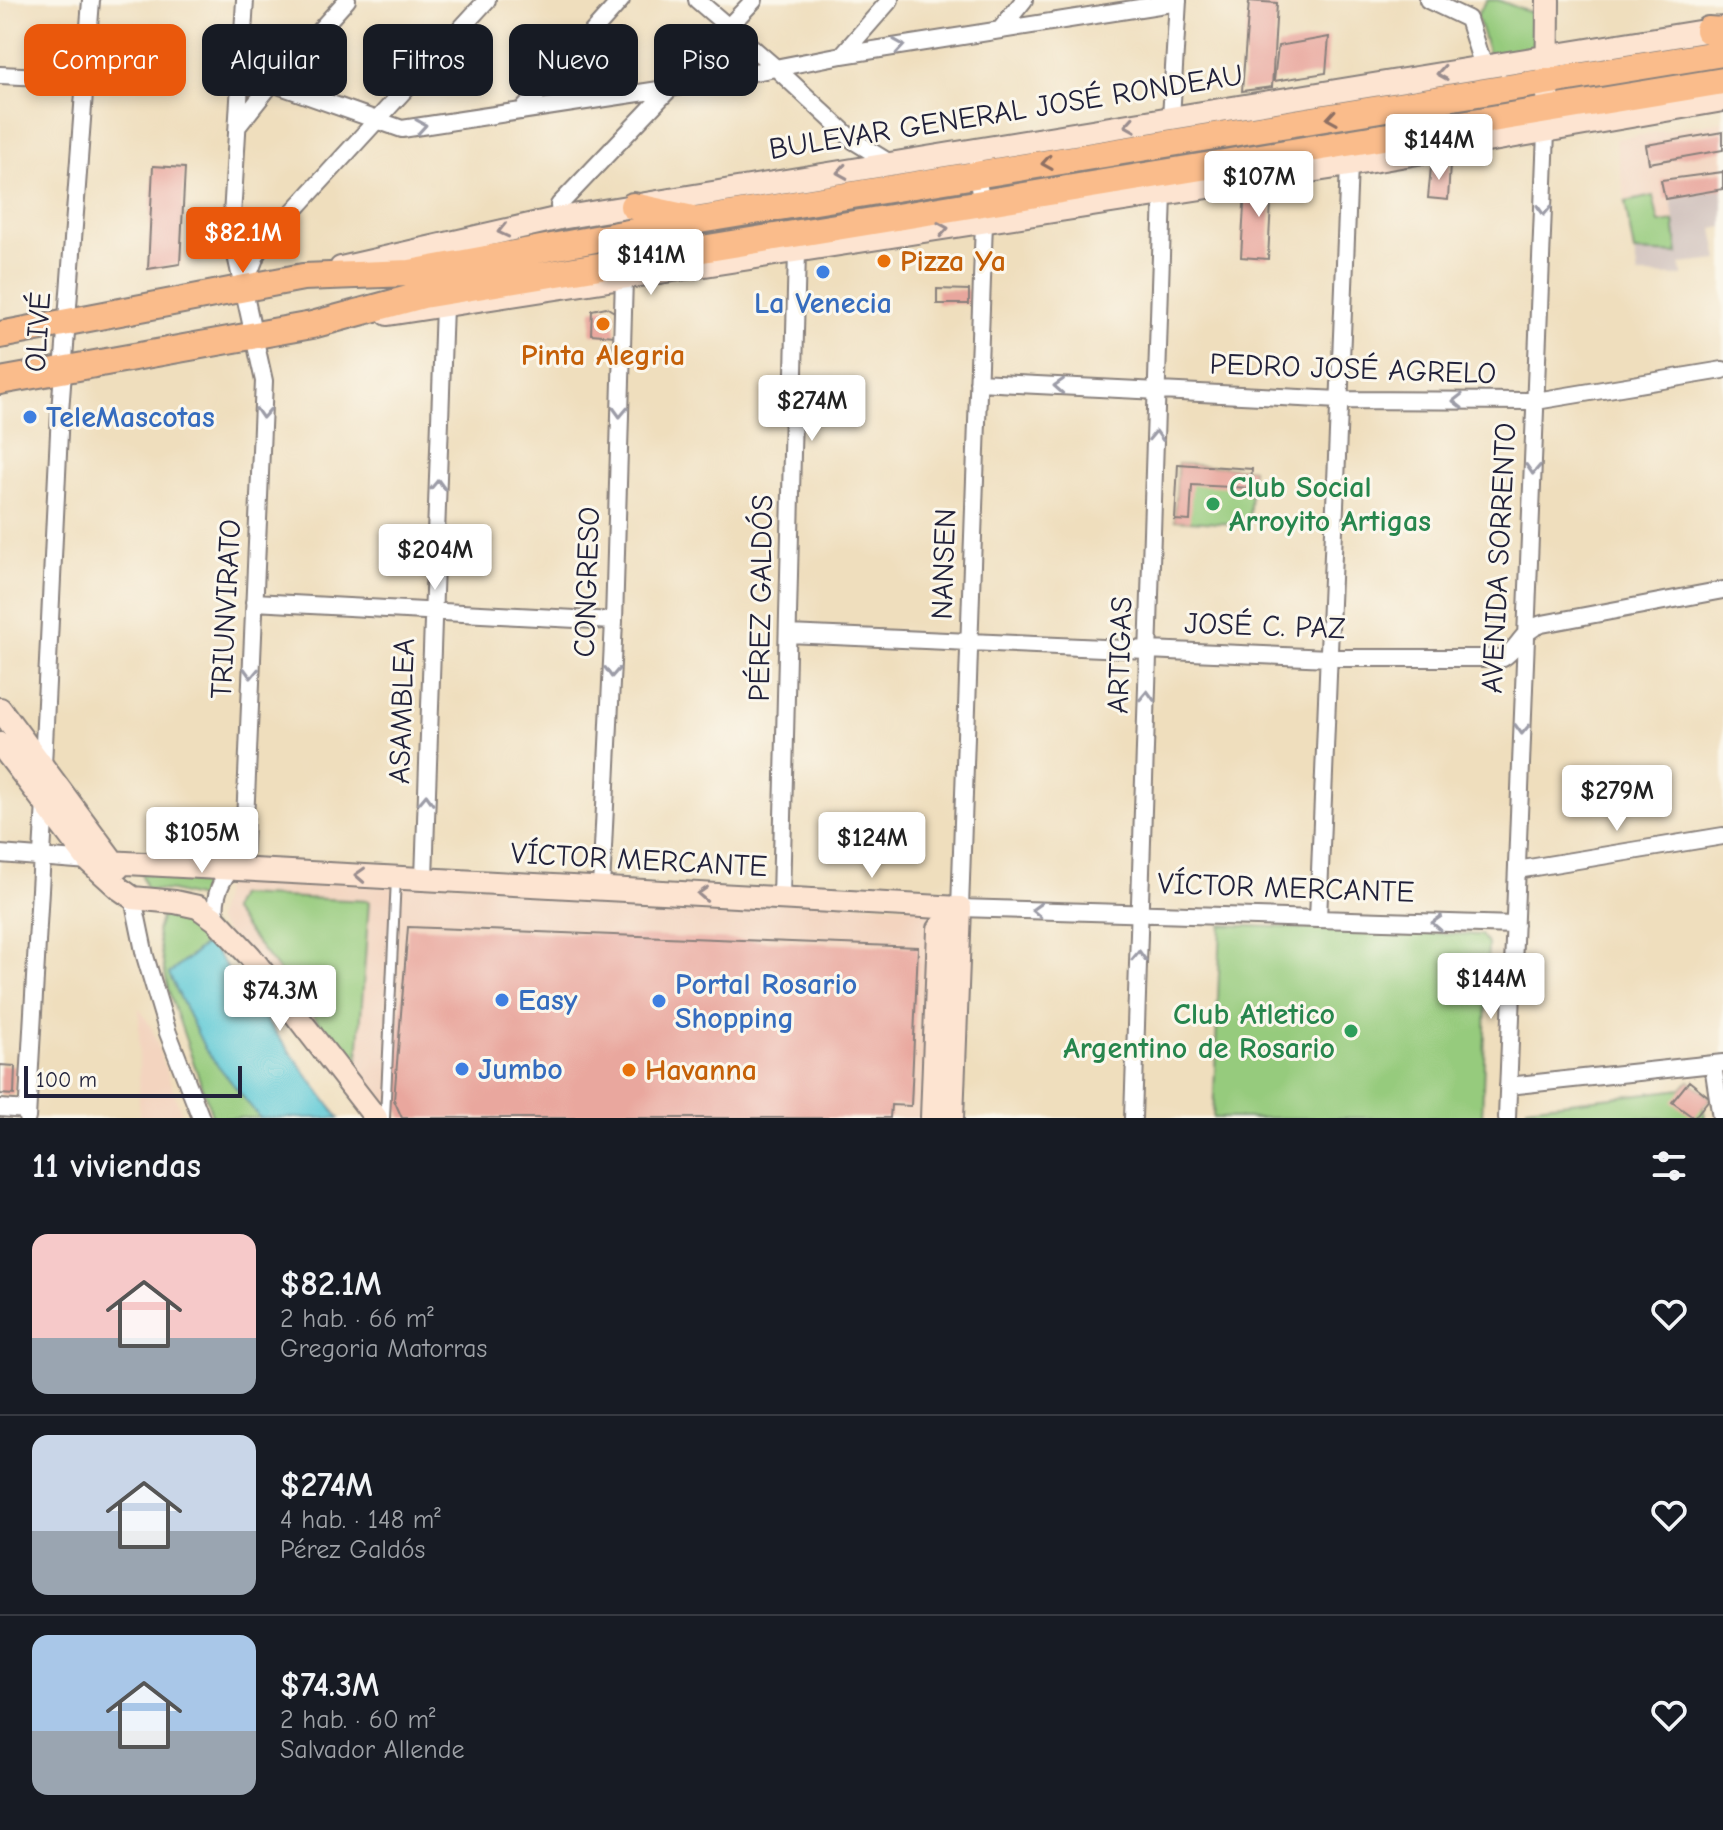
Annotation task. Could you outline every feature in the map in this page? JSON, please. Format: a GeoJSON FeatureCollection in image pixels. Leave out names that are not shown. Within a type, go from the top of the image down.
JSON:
{"type":"FeatureCollection","features":[{"type":"Feature","properties":{"kind":"main road","name":"AVENIDA SORRENTO"},"geometry":{"type":"LineString","coordinates":[[1547,121],[1548,0]]}},
{"type":"Feature","properties":{"kind":"main road","name":"BULEVAR GENERAL JOSÉ RONDEAU"},"geometry":{"type":"LineString","coordinates":[[303,277],[410,273],[699,220],[1171,118],[1718,30]]}},
{"type":"Feature","properties":{"kind":"main road","name":"BULEVAR GENERAL JOSÉ RONDEAU"},"geometry":{"type":"LineString","coordinates":[[0,335],[303,277],[560,218],[633,206],[910,161],[976,162],[1547,83],[1723,53]]}},
{"type":"Feature","properties":{"kind":"main road"},"geometry":{"type":"LineString","coordinates":[[312,325],[423,295],[754,241],[982,212],[1163,194],[1349,165],[1720,87]]}},
{"type":"Feature","properties":{"kind":"main road"},"geometry":{"type":"LineString","coordinates":[[0,381],[312,325],[832,246],[982,212],[1215,166],[1547,121]]}},
{"type":"Feature","properties":{"kind":"main road"},"geometry":{"type":"LineString","coordinates":[[1215,166],[1289,175]]}},
{"type":"Feature","properties":{"kind":"main road"},"geometry":{"type":"LineString","coordinates":[[633,206],[699,220]]}},
{"type":"Feature","properties":{"kind":"main road"},"geometry":{"type":"LineString","coordinates":[[754,241],[832,246]]}},
{"type":"Feature","properties":{"kind":"main road"},"geometry":{"type":"LineString","coordinates":[[0,709],[115,863],[127,894]]}},
{"type":"Feature","properties":{"kind":"main road"},"geometry":{"type":"LineString","coordinates":[[0,744],[89,861],[127,894],[198,907],[216,920],[250,956],[376,1118]]}},
{"type":"Feature","properties":{"kind":"main road","name":"VÍCTOR MERCANTE"},"geometry":{"type":"LineString","coordinates":[[89,861],[960,908]]}},
{"type":"Feature","properties":{"kind":"main road"},"geometry":{"type":"LineString","coordinates":[[932,1118],[939,929],[960,908]]}},
{"type":"Feature","properties":{"kind":"main road"},"geometry":{"type":"LineString","coordinates":[[952,1118],[960,908]]}},
{"type":"Feature","properties":{"kind":"street","name":"OLIVÉ"},"geometry":{"type":"LineString","coordinates":[[89,24],[91,0]]}},
{"type":"Feature","properties":{"kind":"street","name":"TRIUNVIRATO"},"geometry":{"type":"LineString","coordinates":[[244,24],[245,0]]}},
{"type":"Feature","properties":{"kind":"street"},"geometry":{"type":"LineString","coordinates":[[325,24],[347,0]]}},
{"type":"Feature","properties":{"kind":"street"},"geometry":{"type":"LineString","coordinates":[[244,287],[257,253],[487,0]]}},
{"type":"Feature","properties":{"kind":"street"},"geometry":{"type":"LineString","coordinates":[[522,111],[621,0]]}},
{"type":"Feature","properties":{"kind":"street"},"geometry":{"type":"LineString","coordinates":[[697,0],[724,24]]}},
{"type":"Feature","properties":{"kind":"street"},"geometry":{"type":"LineString","coordinates":[[733,24],[754,0]]}},
{"type":"Feature","properties":{"kind":"street"},"geometry":{"type":"LineString","coordinates":[[842,55],[890,0]]}},
{"type":"Feature","properties":{"kind":"street"},"geometry":{"type":"LineString","coordinates":[[1000,30],[1024,0]]}},
{"type":"Feature","properties":{"kind":"street"},"geometry":{"type":"LineString","coordinates":[[1428,0],[1468,19],[1479,54],[1487,66]]}},
{"type":"Feature","properties":{"kind":"street"},"geometry":{"type":"LineString","coordinates":[[758,72],[842,55],[1178,1],[1171,118]]}},
{"type":"Feature","properties":{"kind":"street"},"geometry":{"type":"LineString","coordinates":[[758,53],[854,141],[890,163],[910,161]]}},
{"type":"Feature","properties":{"kind":"street"},"geometry":{"type":"LineString","coordinates":[[0,75],[24,76]]}},
{"type":"Feature","properties":{"kind":"street"},"geometry":{"type":"LineString","coordinates":[[309,96],[402,129],[654,91]]}},
{"type":"Feature","properties":{"kind":"street","name":"OLIVÉ"},"geometry":{"type":"LineString","coordinates":[[43,765],[67,323],[85,96]]}},
{"type":"Feature","properties":{"kind":"street","name":"TRIUNVIRATO"},"geometry":{"type":"LineString","coordinates":[[240,96],[231,233],[264,381],[243,868]]}},
{"type":"Feature","properties":{"kind":"street"},"geometry":{"type":"LineString","coordinates":[[238,126],[262,96]]}},
{"type":"Feature","properties":{"kind":"street"},"geometry":{"type":"LineString","coordinates":[[560,218],[559,205],[664,96]]}},
{"type":"Feature","properties":{"kind":"street","name":"AVENIDA SORRENTO"},"geometry":{"type":"LineString","coordinates":[[1507,1118],[1524,633],[1547,121]]}},
{"type":"Feature","properties":{"kind":"street","name":"NANSEN"},"geometry":{"type":"LineString","coordinates":[[960,908],[982,212],[976,162]]}},
{"type":"Feature","properties":{"kind":"street"},"geometry":{"type":"LineString","coordinates":[[1318,919],[1349,165]]}},
{"type":"Feature","properties":{"kind":"street","name":"ARTIGAS"},"geometry":{"type":"LineString","coordinates":[[1133,1118],[1163,194]]}},
{"type":"Feature","properties":{"kind":"street"},"geometry":{"type":"LineString","coordinates":[[234,250],[249,256],[257,253]]}},
{"type":"Feature","properties":{"kind":"street","name":"PÉREZ GALDÓS"},"geometry":{"type":"LineString","coordinates":[[781,898],[797,251]]}},
{"type":"Feature","properties":{"kind":"street","name":"CONGRESO"},"geometry":{"type":"LineString","coordinates":[[601,888],[614,621],[624,278]]}},
{"type":"Feature","properties":{"kind":"street","name":"ASAMBLEA"},"geometry":{"type":"LineString","coordinates":[[424,878],[444,306]]}},
{"type":"Feature","properties":{"kind":"street","name":"PEDRO JOSÉ AGRELO"},"geometry":{"type":"LineString","coordinates":[[978,382],[1339,400],[1536,401],[1723,370]]}},
{"type":"Feature","properties":{"kind":"street","name":"JOSÉ C. PAZ"},"geometry":{"type":"LineString","coordinates":[[788,634],[1329,658],[1503,658],[1515,650],[1524,633],[1542,624],[1723,590]]}},
{"type":"Feature","properties":{"kind":"street"},"geometry":{"type":"LineString","coordinates":[[254,602],[614,621]]}},
{"type":"Feature","properties":{"kind":"street"},"geometry":{"type":"LineString","coordinates":[[0,1108],[27,1114],[45,802]]}},
{"type":"Feature","properties":{"kind":"street"},"geometry":{"type":"LineString","coordinates":[[1517,870],[1723,836]]}},
{"type":"Feature","properties":{"kind":"street","name":"VÍCTOR MERCANTE"},"geometry":{"type":"LineString","coordinates":[[0,854],[89,861]]}},
{"type":"Feature","properties":{"kind":"street"},"geometry":{"type":"LineString","coordinates":[[216,920],[214,901],[220,884],[228,872],[243,868]]}},
{"type":"Feature","properties":{"kind":"street"},"geometry":{"type":"LineString","coordinates":[[127,894],[168,1033],[201,1118]]}},
{"type":"Feature","properties":{"kind":"street"},"geometry":{"type":"LineString","coordinates":[[141,933],[146,916],[159,905],[175,902]]}},
{"type":"Feature","properties":{"kind":"street","name":"VÍCTOR MERCANTE"},"geometry":{"type":"LineString","coordinates":[[960,908],[1515,925]]}},
{"type":"Feature","properties":{"kind":"street"},"geometry":{"type":"LineString","coordinates":[[1508,1086],[1718,1064],[1721,1118]]}},
{"type":"Feature","properties":{"kind":"lane"},"geometry":{"type":"LineString","coordinates":[[385,1118],[396,877]]}},
{"type":"Feature","properties":{"kind":"shaded area"},"geometry":{"type":"Polygon","coordinates":[[[1723,121],[1723,189],[1671,198],[1678,254],[1634,252],[1615,139],[1723,121]]]}},
{"type":"Feature","properties":{"kind":"shaded area"},"geometry":{"type":"Polygon","coordinates":[[[1723,189],[1723,227],[1713,229],[1719,260],[1680,264],[1683,276],[1638,275],[1634,252],[1678,254],[1671,198],[1723,189]]]}},
{"type":"Feature","properties":{"kind":"shaded area","name":"Portal Rosario Shopping"},"geometry":{"type":"Polygon","coordinates":[[[228,872],[960,908],[932,1118],[376,1118],[216,920],[228,872]]]}},
{"type":"Feature","properties":{"kind":"shaded area"},"geometry":{"type":"Polygon","coordinates":[[[139,1007],[152,1029],[183,1118],[139,1118],[139,1007]]]}},
{"type":"Feature","properties":{"kind":"green space"},"geometry":{"type":"Polygon","coordinates":[[[1487,0],[1498,0],[1534,14],[1534,49],[1489,55],[1477,15],[1487,0]]]}},
{"type":"Feature","properties":{"kind":"green space"},"geometry":{"type":"Polygon","coordinates":[[[1653,196],[1659,223],[1674,221],[1678,254],[1634,252],[1625,202],[1653,196]]]}},
{"type":"Feature","properties":{"kind":"green space","name":"Club Social Arroyito Artigas"},"geometry":{"type":"Polygon","coordinates":[[[1178,464],[1252,469],[1249,525],[1175,520],[1178,464]]]}},
{"type":"Feature","properties":{"kind":"green space"},"geometry":{"type":"Polygon","coordinates":[[[141,873],[185,875],[212,881],[207,900],[172,891],[146,889],[141,873]]]}},
{"type":"Feature","properties":{"kind":"green space"},"geometry":{"type":"Polygon","coordinates":[[[238,895],[369,901],[358,1060],[353,1066],[231,910],[238,895]]]}},
{"type":"Feature","properties":{"kind":"green space"},"geometry":{"type":"Polygon","coordinates":[[[179,913],[200,919],[219,932],[169,974],[205,1049],[260,1118],[213,1118],[168,989],[157,931],[162,915],[179,913]]]}},
{"type":"Feature","properties":{"kind":"green space","name":"Club Atletico Argentino de Rosario"},"geometry":{"type":"Polygon","coordinates":[[[1221,925],[1481,935],[1488,944],[1482,1118],[1213,1118],[1221,925]]]}},
{"type":"Feature","properties":{"kind":"green space"},"geometry":{"type":"Polygon","coordinates":[[[1689,1081],[1710,1098],[1703,1106],[1705,1118],[1527,1118],[1527,1107],[1682,1089],[1689,1081]]]}},
{"type":"Feature","properties":{"kind":"water"},"geometry":{"type":"Polygon","coordinates":[[[208,942],[339,1118],[260,1118],[205,1049],[169,974],[208,942]]]}},
{"type":"Feature","properties":{"kind":"building"},"geometry":{"type":"Polygon","coordinates":[[[1249,1],[1277,3],[1272,87],[1242,91],[1249,1]]]}},
{"type":"Feature","properties":{"kind":"building"},"geometry":{"type":"Polygon","coordinates":[[[1329,37],[1326,73],[1274,81],[1278,46],[1329,37]]]}},
{"type":"Feature","properties":{"kind":"building"},"geometry":{"type":"Polygon","coordinates":[[[1723,132],[1723,150],[1649,163],[1646,145],[1723,132]]]}},
{"type":"Feature","properties":{"kind":"building"},"geometry":{"type":"Polygon","coordinates":[[[1450,164],[1448,200],[1428,198],[1431,167],[1450,164]]]}},
{"type":"Feature","properties":{"kind":"building"},"geometry":{"type":"Polygon","coordinates":[[[153,166],[185,168],[180,264],[148,269],[153,166]]]}},
{"type":"Feature","properties":{"kind":"building"},"geometry":{"type":"Polygon","coordinates":[[[1723,172],[1723,189],[1665,199],[1661,180],[1723,172]]]}},
{"type":"Feature","properties":{"kind":"building"},"geometry":{"type":"Polygon","coordinates":[[[1283,182],[1282,203],[1271,202],[1268,259],[1241,257],[1245,189],[1283,182]]]}},
{"type":"Feature","properties":{"kind":"building"},"geometry":{"type":"Polygon","coordinates":[[[937,289],[969,290],[969,304],[937,304],[937,289]]]}},
{"type":"Feature","properties":{"kind":"building","name":"Pinta Alegria"},"geometry":{"type":"Polygon","coordinates":[[[606,307],[616,313],[615,336],[591,334],[592,310],[606,307]]]}},
{"type":"Feature","properties":{"kind":"building"},"geometry":{"type":"Polygon","coordinates":[[[1178,464],[1252,469],[1251,488],[1192,485],[1190,521],[1175,520],[1178,464]]]}},
{"type":"Feature","properties":{"kind":"building","name":"Portal Rosario Shopping"},"geometry":{"type":"Polygon","coordinates":[[[408,927],[918,947],[911,1106],[891,1105],[890,1118],[402,1118],[394,1100],[408,927]]]}},
{"type":"Feature","properties":{"kind":"building"},"geometry":{"type":"Polygon","coordinates":[[[0,1065],[15,1066],[14,1095],[0,1094],[0,1065]]]}},
{"type":"Feature","properties":{"kind":"building"},"geometry":{"type":"Polygon","coordinates":[[[1689,1081],[1710,1098],[1694,1118],[1672,1102],[1689,1081]]]}},
{"type":"Feature","properties":{"kind":"place","name":"Pizza Ya"},"geometry":{"type":"Point","coordinates":[884,261]}},
{"type":"Feature","properties":{"kind":"place","name":"La Venecia"},"geometry":{"type":"Point","coordinates":[823,272]}},
{"type":"Feature","properties":{"kind":"place","name":"Pinta Alegria"},"geometry":{"type":"Point","coordinates":[603,324]}},
{"type":"Feature","properties":{"kind":"place","name":"TeleMascotas"},"geometry":{"type":"Point","coordinates":[30,417]}},
{"type":"Feature","properties":{"kind":"place","name":"Club Social Arroyito Artigas"},"geometry":{"type":"Point","coordinates":[1213,504]}},
{"type":"Feature","properties":{"kind":"place","name":"Easy"},"geometry":{"type":"Point","coordinates":[502,1000]}},
{"type":"Feature","properties":{"kind":"place","name":"Portal Rosario Shopping"},"geometry":{"type":"Point","coordinates":[659,1001]}},
{"type":"Feature","properties":{"kind":"place","name":"Club Atletico Argentino de Rosario"},"geometry":{"type":"Point","coordinates":[1351,1031]}},
{"type":"Feature","properties":{"kind":"place","name":"Jumbo"},"geometry":{"type":"Point","coordinates":[462,1069]}},
{"type":"Feature","properties":{"kind":"place","name":"Havanna"},"geometry":{"type":"Point","coordinates":[629,1070]}}]}
